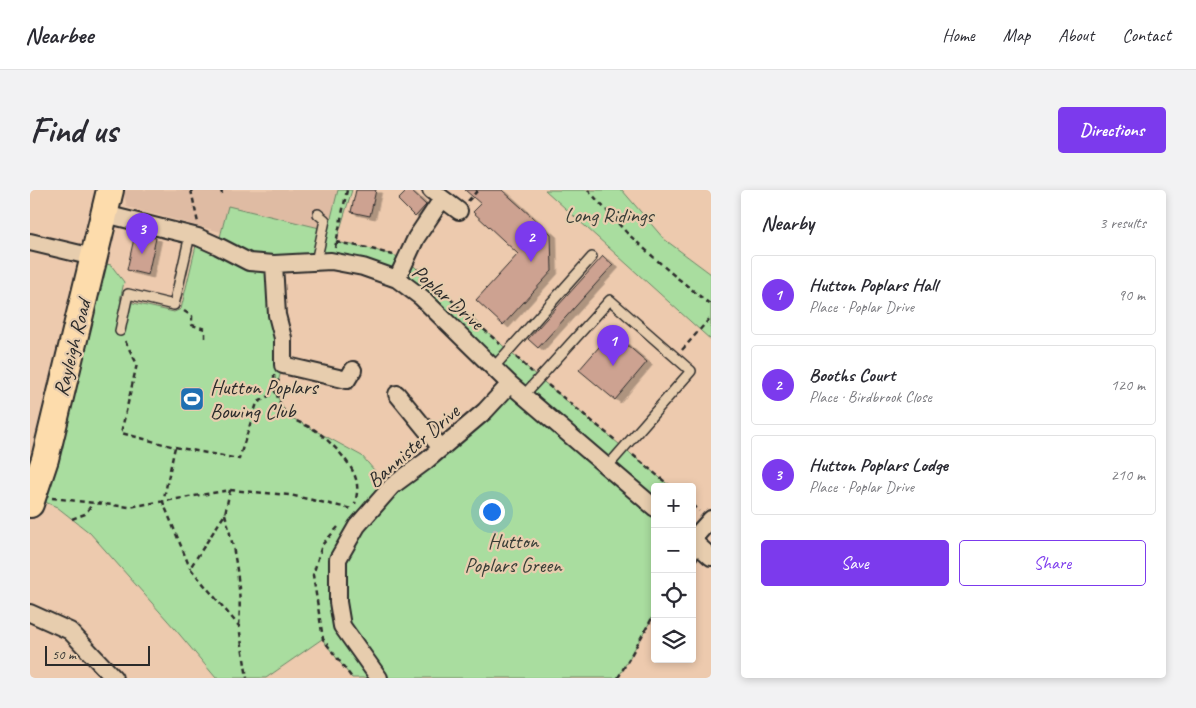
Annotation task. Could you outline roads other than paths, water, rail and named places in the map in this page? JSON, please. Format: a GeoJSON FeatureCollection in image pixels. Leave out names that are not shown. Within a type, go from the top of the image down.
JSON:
{"type":"FeatureCollection","features":[{"type":"Feature","properties":{"kind":"main road","name":"Rayleigh Road"},"geometry":{"type":"LineString","coordinates":[[31,499],[45,459],[107,202]]}},
{"type":"Feature","properties":{"kind":"street"},"geometry":{"type":"LineString","coordinates":[[397,279],[437,194],[458,211]]}},
{"type":"Feature","properties":{"kind":"street","name":"Poplar Drive"},"geometry":{"type":"LineString","coordinates":[[107,202],[218,246],[249,262],[274,264],[323,261],[363,267],[397,279],[421,297],[510,384],[651,505]]}},
{"type":"Feature","properties":{"kind":"street"},"geometry":{"type":"LineString","coordinates":[[30,242],[93,257]]}},
{"type":"Feature","properties":{"kind":"street"},"geometry":{"type":"LineString","coordinates":[[274,264],[277,315],[283,338],[283,365],[348,380],[353,370]]}},
{"type":"Feature","properties":{"kind":"street","name":"Bannister Drive"},"geometry":{"type":"LineString","coordinates":[[379,678],[342,626],[338,602],[338,559],[357,526],[392,486],[485,412],[510,384]]}},
{"type":"Feature","properties":{"kind":"street"},"geometry":{"type":"LineString","coordinates":[[397,394],[441,448]]}},
{"type":"Feature","properties":{"kind":"street"},"geometry":{"type":"LineString","coordinates":[[696,543],[711,519]]}},
{"type":"Feature","properties":{"kind":"street"},"geometry":{"type":"LineString","coordinates":[[696,547],[711,557]]}},
{"type":"Feature","properties":{"kind":"street"},"geometry":{"type":"LineString","coordinates":[[30,613],[70,632],[114,678]]}},
{"type":"Feature","properties":{"kind":"lane"},"geometry":{"type":"LineString","coordinates":[[318,214],[325,220],[323,261]]}},
{"type":"Feature","properties":{"kind":"lane"},"geometry":{"type":"LineString","coordinates":[[120,331],[128,294],[174,305],[194,236]]}},
{"type":"Feature","properties":{"kind":"lane"},"geometry":{"type":"LineString","coordinates":[[494,367],[592,258]]}},
{"type":"Feature","properties":{"kind":"lane"},"geometry":{"type":"LineString","coordinates":[[524,395],[610,300],[691,370],[607,467]]}},
{"type":"Feature","properties":{"kind":"place","name":"Hutton Poplars Lodge"},"geometry":{"type":"Point","coordinates":[142,254]}},
{"type":"Feature","properties":{"kind":"place","name":"Booths Court"},"geometry":{"type":"Point","coordinates":[531,262]}},
{"type":"Feature","properties":{"kind":"place","name":"Hutton Poplars Hall"},"geometry":{"type":"Point","coordinates":[613,366]}},
{"type":"Feature","properties":{"kind":"place","name":"Hutton Poplars Bowing Club"},"geometry":{"type":"Point","coordinates":[192,399]}},
{"type":"Feature","properties":{"kind":"park label","name":"Long Ridings"},"geometry":{"type":"Point","coordinates":[609,215]}},
{"type":"Feature","properties":{"kind":"park label","name":"Hutton Poplars Green"},"geometry":{"type":"Point","coordinates":[513,553]}}]}
